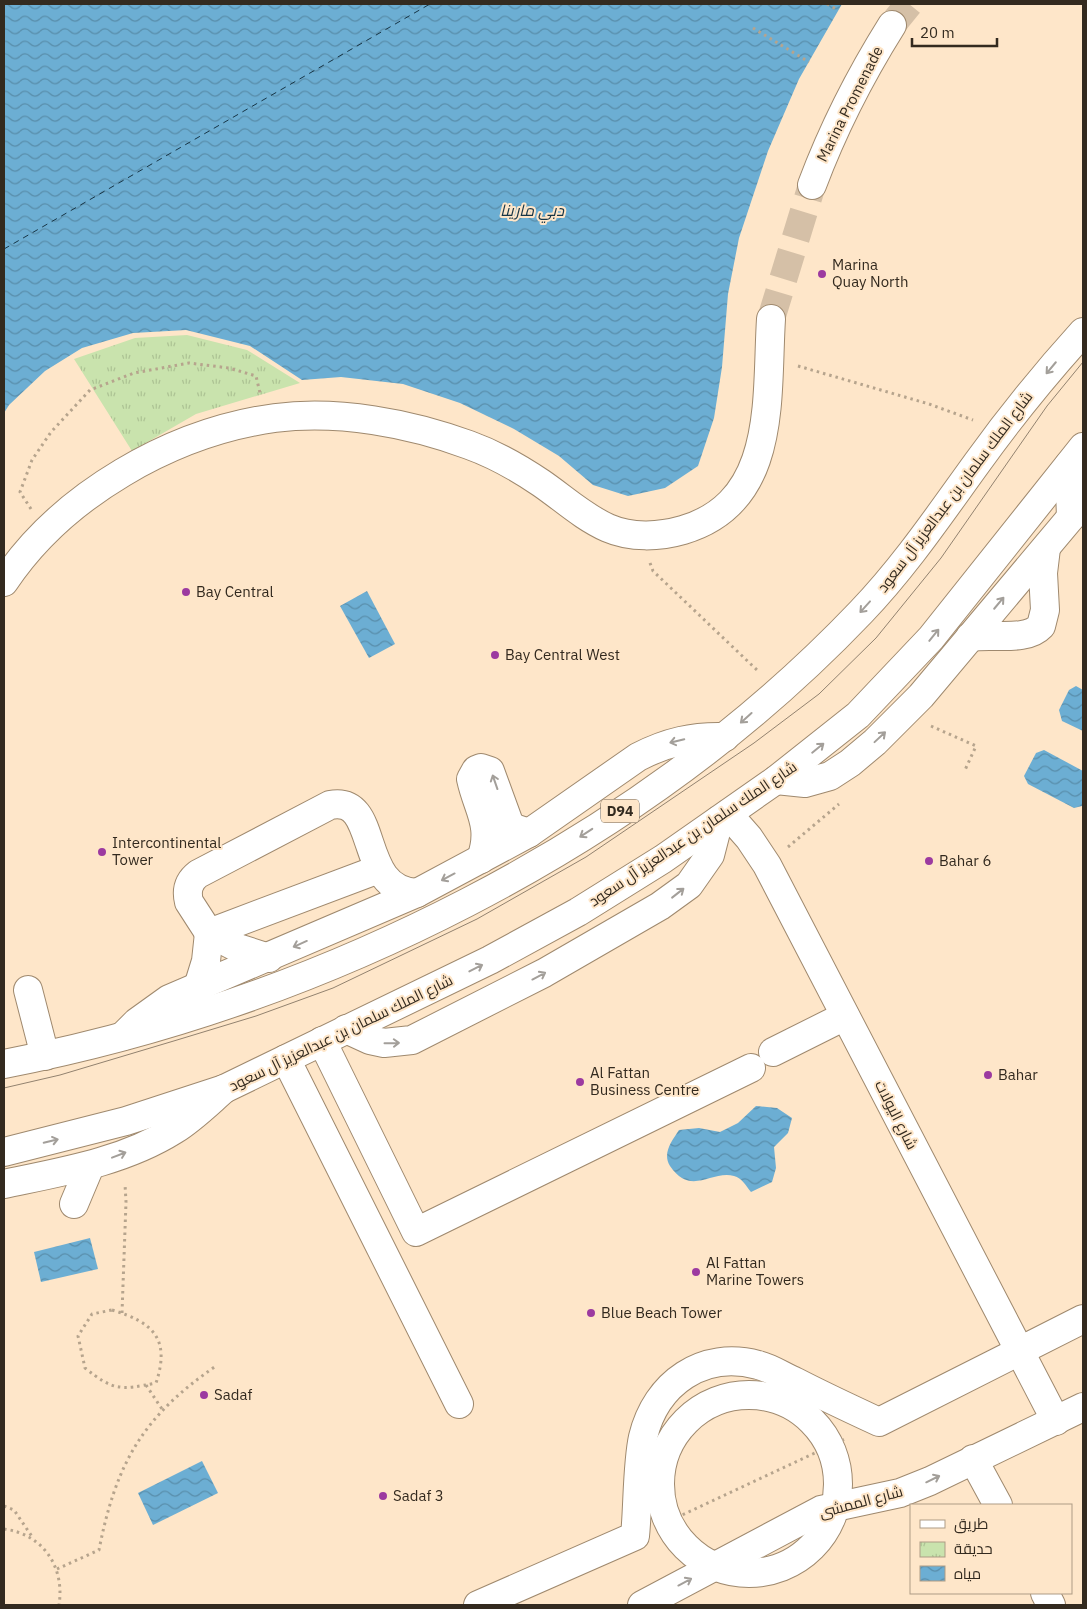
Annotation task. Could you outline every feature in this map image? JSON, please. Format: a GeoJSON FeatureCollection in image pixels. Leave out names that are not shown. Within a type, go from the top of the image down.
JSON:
{"type":"FeatureCollection","features":[{"type":"Feature","properties":{"kind":"street","name":"Marina Promenade"},"geometry":{"type":"LineString","coordinates":[[812,184],[839,119],[872,56],[892,25]]}},
{"type":"Feature","properties":{"kind":"street"},"geometry":{"type":"LineString","coordinates":[[4,582],[46,533],[80,501],[124,471],[172,447],[223,429],[275,418],[355,418],[433,433],[471,446],[507,462],[609,529],[638,535],[668,534],[696,526],[721,511],[742,490],[756,465],[764,436],[771,319]]}},
{"type":"Feature","properties":{"kind":"street","name":"شارع الملك سلمان بن عبدالعزيز آل سعود"},"geometry":{"type":"LineString","coordinates":[[4,1064],[45,1056],[123,1036],[222,1008],[355,955],[434,919],[510,879],[584,835],[656,787],[725,736],[822,652],[862,611],[901,567],[1001,430],[1083,332]]}},
{"type":"Feature","properties":{"kind":"street"},"geometry":{"type":"LineString","coordinates":[[776,780],[806,783],[818,780],[850,763],[899,719],[1077,510],[1076,456]]}},
{"type":"Feature","properties":{"kind":"street","name":"شارع الملك سلمان بن عبدالعزيز آل سعود"},"geometry":{"type":"LineString","coordinates":[[4,1152],[126,1122],[224,1089],[460,975],[556,924],[663,859],[776,780],[851,720],[896,677],[931,638],[1076,456]]}},
{"type":"Feature","properties":{"kind":"street"},"geometry":{"type":"LineString","coordinates":[[970,637],[995,634],[1028,635],[1041,626],[1045,610],[1043,573],[1046,548]]}},
{"type":"Feature","properties":{"kind":"street"},"geometry":{"type":"LineString","coordinates":[[123,1036],[169,999],[269,958],[417,893],[481,860],[529,833],[638,757],[654,749],[689,738],[725,736]]}},
{"type":"Feature","properties":{"kind":"street"},"geometry":{"type":"LineString","coordinates":[[269,958],[238,948],[209,933],[187,896],[193,878],[330,806],[345,805],[357,814],[386,882],[406,892],[417,893]]}},
{"type":"Feature","properties":{"kind":"street"},"geometry":{"type":"LineString","coordinates":[[334,1035],[384,1043],[412,1040],[544,973],[660,906],[689,885],[710,855],[723,817]]}},
{"type":"Feature","properties":{"kind":"street","name":"شارع اليولات"},"geometry":{"type":"LineString","coordinates":[[723,817],[749,838],[767,865],[1056,1421]]}},
{"type":"Feature","properties":{"kind":"street"},"geometry":{"type":"LineString","coordinates":[[481,860],[486,842],[496,820],[529,833]]}},
{"type":"Feature","properties":{"kind":"street"},"geometry":{"type":"LineString","coordinates":[[209,933],[379,869]]}},
{"type":"Feature","properties":{"kind":"street"},"geometry":{"type":"LineString","coordinates":[[198,987],[206,961],[209,933]]}},
{"type":"Feature","properties":{"kind":"street"},"geometry":{"type":"LineString","coordinates":[[28,990],[45,1056]]}},
{"type":"Feature","properties":{"kind":"street"},"geometry":{"type":"LineString","coordinates":[[773,1052],[845,1016]]}},
{"type":"Feature","properties":{"kind":"street"},"geometry":{"type":"LineString","coordinates":[[334,1035],[416,1232],[751,1068]]}},
{"type":"Feature","properties":{"kind":"street"},"geometry":{"type":"LineString","coordinates":[[286,1059],[459,1404]]}},
{"type":"Feature","properties":{"kind":"street"},"geometry":{"type":"LineString","coordinates":[[4,1184],[90,1166],[173,1131],[188,1121],[224,1089]]}},
{"type":"Feature","properties":{"kind":"street"},"geometry":{"type":"LineString","coordinates":[[74,1204],[90,1166]]}},
{"type":"Feature","properties":{"kind":"street"},"geometry":{"type":"LineString","coordinates":[[478,1605],[636,1536],[643,1439],[650,1414],[664,1392],[683,1375],[707,1364],[733,1361],[759,1365],[879,1422],[1018,1350],[1083,1319]]}},
{"type":"Feature","properties":{"kind":"street"},"geometry":{"type":"LineString","coordinates":[[715,1567],[690,1551],[679,1541],[667,1522],[659,1495],[660,1467],[670,1440],[687,1418],[710,1402],[737,1394],[766,1395],[792,1405],[814,1423],[830,1446],[837,1465],[839,1486],[836,1506]]}},
{"type":"Feature","properties":{"kind":"street","name":"شارع الممشى"},"geometry":{"type":"LineString","coordinates":[[642,1605],[805,1518],[836,1506],[900,1493],[930,1481],[1083,1407]]}},
{"type":"Feature","properties":{"kind":"street"},"geometry":{"type":"LineString","coordinates":[[973,1459],[997,1504]]}},
{"type":"Feature","properties":{"kind":"path"},"geometry":{"type":"LineString","coordinates":[[827,4],[838,10]]}},
{"type":"Feature","properties":{"kind":"path"},"geometry":{"type":"LineString","coordinates":[[753,28],[809,62]]}},
{"type":"Feature","properties":{"kind":"path"},"geometry":{"type":"LineString","coordinates":[[33,512],[20,492],[32,460],[67,413],[90,390],[134,373],[189,363],[230,368],[256,376],[261,396]]}},
{"type":"Feature","properties":{"kind":"path"},"geometry":{"type":"LineString","coordinates":[[814,372],[929,404],[1001,430]]}},
{"type":"Feature","properties":{"kind":"path"},"geometry":{"type":"LineString","coordinates":[[653,571],[739,653]]}},
{"type":"Feature","properties":{"kind":"path"},"geometry":{"type":"LineString","coordinates":[[924,732],[931,726],[976,746],[965,770]]}},
{"type":"Feature","properties":{"kind":"path"},"geometry":{"type":"LineString","coordinates":[[767,865],[841,802]]}},
{"type":"Feature","properties":{"kind":"path"},"geometry":{"type":"LineString","coordinates":[[122,1313],[126,1202]]}},
{"type":"Feature","properties":{"kind":"path"},"geometry":{"type":"LineString","coordinates":[[112,1310],[139,1319],[159,1339],[162,1364],[156,1383],[146,1385],[126,1389],[103,1382],[85,1368],[78,1336],[92,1314],[112,1310]]}},
{"type":"Feature","properties":{"kind":"path"},"geometry":{"type":"LineString","coordinates":[[57,1569],[99,1550],[114,1485],[132,1450],[145,1430],[162,1410],[190,1384],[216,1366]]}},
{"type":"Feature","properties":{"kind":"path"},"geometry":{"type":"LineString","coordinates":[[146,1385],[162,1410]]}},
{"type":"Feature","properties":{"kind":"path"},"geometry":{"type":"LineString","coordinates":[[636,1536],[879,1422]]}},
{"type":"Feature","properties":{"kind":"path"},"geometry":{"type":"LineString","coordinates":[[4,1506],[14,1510],[34,1539],[49,1553],[57,1569],[62,1591],[59,1605]]}},
{"type":"Feature","properties":{"kind":"path"},"geometry":{"type":"LineString","coordinates":[[4,1529],[16,1530],[34,1539]]}},
{"type":"Feature","properties":{"kind":"green space"},"geometry":{"type":"Polygon","coordinates":[[[187,335],[247,350],[300,383],[196,414],[132,451],[74,359],[135,338],[187,335]]]}},
{"type":"Feature","properties":{"kind":"water","name":"دبي مارينا"},"geometry":{"type":"Polygon","coordinates":[[[4,4],[842,4],[799,79],[768,151],[739,238],[728,294],[722,367],[714,418],[698,466],[665,488],[628,496],[593,485],[559,456],[514,429],[460,403],[403,384],[341,377],[302,380],[250,346],[186,330],[133,333],[82,348],[45,371],[9,405],[4,413],[4,4]]]}},
{"type":"Feature","properties":{"kind":"water"},"geometry":{"type":"Polygon","coordinates":[[[367,591],[395,644],[369,658],[340,606],[367,591]]]}},
{"type":"Feature","properties":{"kind":"water"},"geometry":{"type":"Polygon","coordinates":[[[1076,686],[1083,690],[1083,731],[1062,721],[1059,710],[1069,690],[1076,686]]]}},
{"type":"Feature","properties":{"kind":"water"},"geometry":{"type":"Polygon","coordinates":[[[1044,750],[1083,771],[1082,806],[1074,808],[1028,784],[1024,776],[1036,753],[1044,750]]]}},
{"type":"Feature","properties":{"kind":"water"},"geometry":{"type":"Polygon","coordinates":[[[756,1106],[777,1108],[792,1118],[788,1133],[774,1147],[776,1168],[772,1182],[751,1192],[742,1180],[734,1176],[726,1175],[693,1181],[686,1180],[678,1175],[670,1166],[667,1152],[679,1130],[699,1128],[720,1132],[738,1123],[756,1106]]]}},
{"type":"Feature","properties":{"kind":"water"},"geometry":{"type":"Polygon","coordinates":[[[90,1238],[98,1269],[41,1282],[34,1252],[90,1238]]]}},
{"type":"Feature","properties":{"kind":"water"},"geometry":{"type":"Polygon","coordinates":[[[202,1461],[218,1493],[153,1525],[138,1493],[202,1461]]]}},
{"type":"Feature","properties":{"kind":"ferry route"},"geometry":{"type":"LineString","coordinates":[[4,249],[430,4]]}},
{"type":"Feature","properties":{"kind":"tunnel"},"geometry":{"type":"LineString","coordinates":[[892,25],[909,4]]}},
{"type":"Feature","properties":{"kind":"tunnel"},"geometry":{"type":"LineString","coordinates":[[771,319],[812,185]]}},
{"type":"Feature","properties":{"kind":"tram line"},"geometry":{"type":"LineString","coordinates":[[4,1088],[60,1075],[256,1016],[333,988],[477,919],[586,857],[754,743],[819,694],[876,638],[941,558],[1047,406],[1083,362]]}},
{"type":"Feature","properties":{"kind":"place","name":"Marina Quay North"},"geometry":{"type":"Point","coordinates":[822,274]}},
{"type":"Feature","properties":{"kind":"place","name":"Bay Central"},"geometry":{"type":"Point","coordinates":[186,592]}},
{"type":"Feature","properties":{"kind":"place","name":"Bay Central West"},"geometry":{"type":"Point","coordinates":[495,655]}},
{"type":"Feature","properties":{"kind":"place","name":"Intercontinental Tower"},"geometry":{"type":"Point","coordinates":[102,852]}},
{"type":"Feature","properties":{"kind":"place","name":"Bahar 6"},"geometry":{"type":"Point","coordinates":[929,861]}},
{"type":"Feature","properties":{"kind":"place","name":"Bahar"},"geometry":{"type":"Point","coordinates":[988,1075]}},
{"type":"Feature","properties":{"kind":"place","name":"Al Fattan Business Centre"},"geometry":{"type":"Point","coordinates":[580,1082]}},
{"type":"Feature","properties":{"kind":"place","name":"Al Fattan Marine Towers"},"geometry":{"type":"Point","coordinates":[696,1272]}},
{"type":"Feature","properties":{"kind":"place","name":"Blue Beach Tower"},"geometry":{"type":"Point","coordinates":[591,1313]}},
{"type":"Feature","properties":{"kind":"place","name":"Sadaf"},"geometry":{"type":"Point","coordinates":[204,1395]}},
{"type":"Feature","properties":{"kind":"place","name":"Sadaf 3"},"geometry":{"type":"Point","coordinates":[383,1496]}}]}
